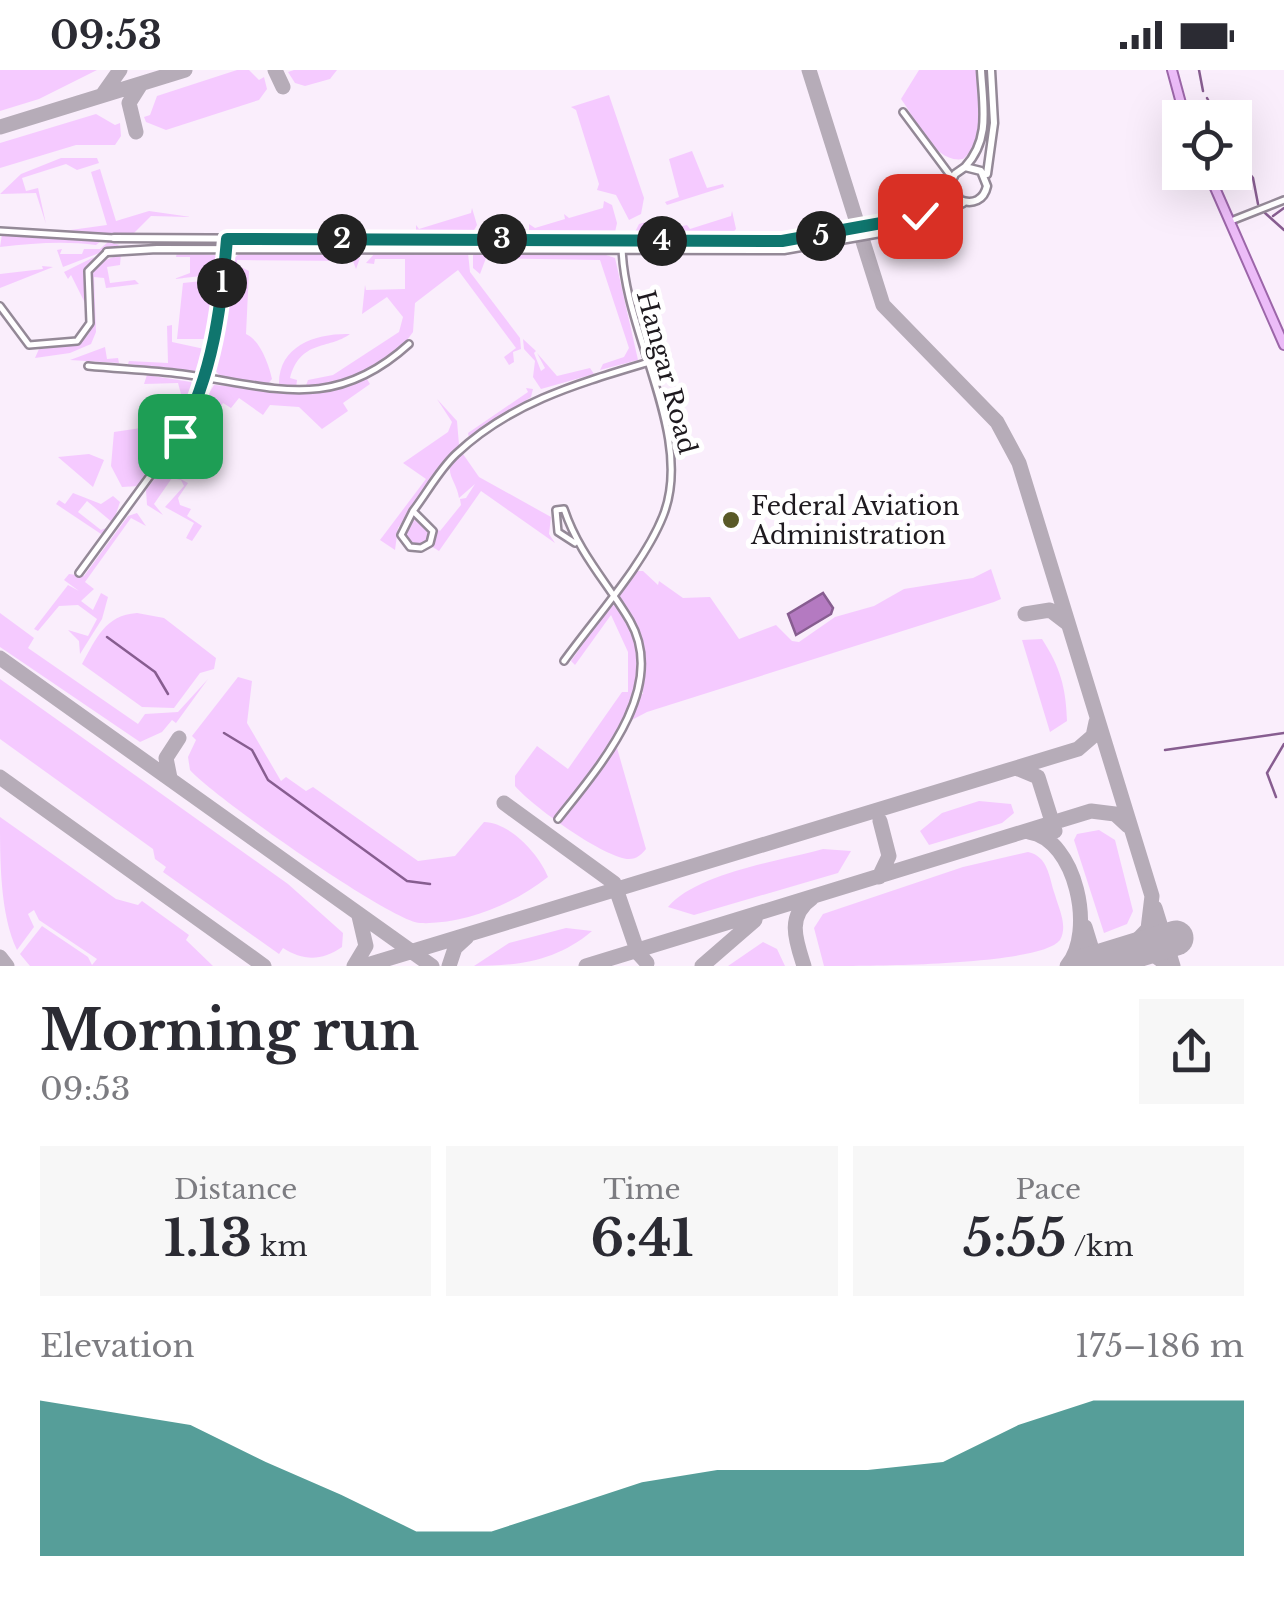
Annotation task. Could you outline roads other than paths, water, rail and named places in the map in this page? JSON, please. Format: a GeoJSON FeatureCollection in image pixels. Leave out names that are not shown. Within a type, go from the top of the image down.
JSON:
{"type":"FeatureCollection","features":[{"type":"Feature","properties":{"kind":"main road"},"geometry":{"type":"LineString","coordinates":[[1172,70],[1180,100]]}},
{"type":"Feature","properties":{"kind":"main road"},"geometry":{"type":"LineString","coordinates":[[1216,190],[1284,345]]}},
{"type":"Feature","properties":{"kind":"street"},"geometry":{"type":"LineString","coordinates":[[0,306],[24,340],[34,347],[72,343],[86,334],[90,323],[88,271],[108,252],[173,244],[227,239],[810,238],[920,216],[942,202],[952,182],[979,150],[983,134],[980,70]]}},
{"type":"Feature","properties":{"kind":"street"},"geometry":{"type":"LineString","coordinates":[[0,231],[226,249],[798,248],[909,228],[982,197],[994,123],[991,70]]}},
{"type":"Feature","properties":{"kind":"street"},"geometry":{"type":"LineString","coordinates":[[903,112],[940,161],[956,196],[966,202]]}},
{"type":"Feature","properties":{"kind":"street"},"geometry":{"type":"LineString","coordinates":[[940,161],[981,171],[987,180]]}},
{"type":"Feature","properties":{"kind":"street"},"geometry":{"type":"LineString","coordinates":[[1231,222],[1284,200]]}},
{"type":"Feature","properties":{"kind":"street"},"geometry":{"type":"LineString","coordinates":[[125,250],[126,239]]}},
{"type":"Feature","properties":{"kind":"street"},"geometry":{"type":"LineString","coordinates":[[80,573],[180,436],[206,379],[227,239]]}},
{"type":"Feature","properties":{"kind":"street"},"geometry":{"type":"LineString","coordinates":[[265,249],[266,239]]}},
{"type":"Feature","properties":{"kind":"street"},"geometry":{"type":"LineString","coordinates":[[364,239],[364,249]]}},
{"type":"Feature","properties":{"kind":"street"},"geometry":{"type":"LineString","coordinates":[[413,239],[414,249]]}},
{"type":"Feature","properties":{"kind":"street"},"geometry":{"type":"LineString","coordinates":[[471,239],[471,250]]}},
{"type":"Feature","properties":{"kind":"street","name":"Hangar Road"},"geometry":{"type":"LineString","coordinates":[[564,661],[657,528],[671,486],[670,449],[623,280],[622,240]]}},
{"type":"Feature","properties":{"kind":"street"},"geometry":{"type":"LineString","coordinates":[[88,366],[282,392],[320,390],[360,378],[409,344]]}},
{"type":"Feature","properties":{"kind":"street"},"geometry":{"type":"LineString","coordinates":[[413,511],[432,531],[430,543],[420,548],[410,547],[401,535],[402,525],[457,453],[545,394],[646,363]]}},
{"type":"Feature","properties":{"kind":"street"},"geometry":{"type":"LineString","coordinates":[[558,819],[614,737],[640,688],[639,641],[612,594],[575,543],[564,510],[556,510],[558,532],[575,543]]}},
{"type":"Feature","properties":{"kind":"waterway"},"geometry":{"type":"LineString","coordinates":[[1199,70],[1203,91]]}},
{"type":"Feature","properties":{"kind":"waterway"},"geometry":{"type":"LineString","coordinates":[[1252,177],[1258,204]]}},
{"type":"Feature","properties":{"kind":"waterway"},"geometry":{"type":"LineString","coordinates":[[1273,216],[1284,208]]}},
{"type":"Feature","properties":{"kind":"waterway"},"geometry":{"type":"LineString","coordinates":[[1265,213],[1284,230]]}},
{"type":"Feature","properties":{"kind":"waterway"},"geometry":{"type":"LineString","coordinates":[[107,637],[155,672],[168,694]]}},
{"type":"Feature","properties":{"kind":"waterway"},"geometry":{"type":"LineString","coordinates":[[224,733],[252,750],[268,780],[407,881],[430,884]]}},
{"type":"Feature","properties":{"kind":"waterway"},"geometry":{"type":"LineString","coordinates":[[1165,750],[1284,733]]}},
{"type":"Feature","properties":{"kind":"waterway"},"geometry":{"type":"LineString","coordinates":[[1276,797],[1267,773],[1284,744]]}},
{"type":"Feature","properties":{"kind":"place","name":"Federal Aviation Administration"},"geometry":{"type":"Point","coordinates":[731,520]}}]}
